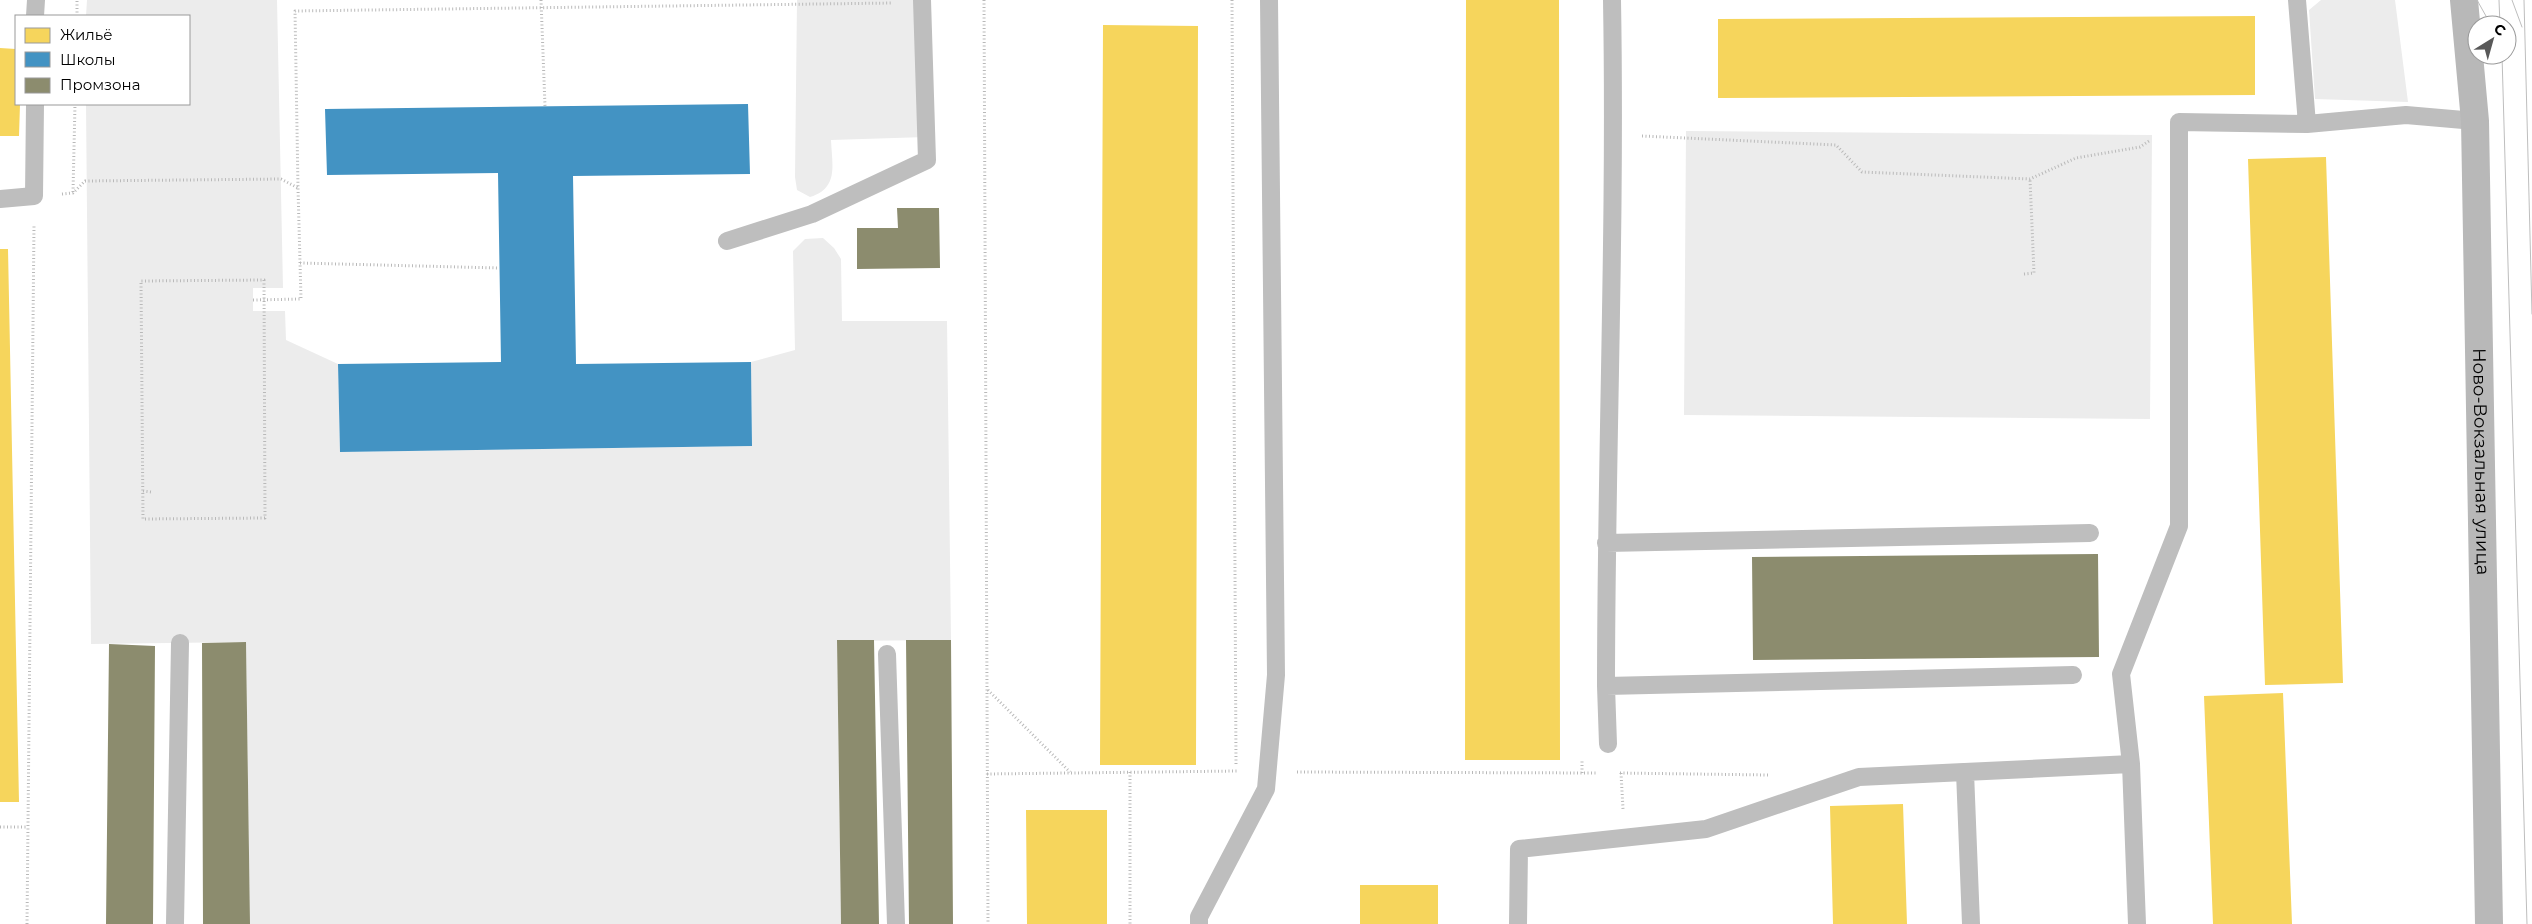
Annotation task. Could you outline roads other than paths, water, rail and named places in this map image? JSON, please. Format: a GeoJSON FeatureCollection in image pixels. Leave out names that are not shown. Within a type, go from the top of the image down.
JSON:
{"type":"FeatureCollection","features":[{"type":"Feature","properties":{"kind":"main road","name":"Ново-Вокзальная улица"},"geometry":{"type":"LineString","coordinates":[[2464,0],[2475,121],[2489,924]]}},
{"type":"Feature","properties":{"kind":"lane"},"geometry":{"type":"LineString","coordinates":[[36,0],[36,15]]}},
{"type":"Feature","properties":{"kind":"lane"},"geometry":{"type":"LineString","coordinates":[[1199,924],[1199,917],[1266,789],[1276,675],[1269,0]]}},
{"type":"Feature","properties":{"kind":"lane"},"geometry":{"type":"LineString","coordinates":[[1608,744],[1606,543],[1614,134],[1612,0]]}},
{"type":"Feature","properties":{"kind":"lane"},"geometry":{"type":"LineString","coordinates":[[2297,0],[2307,124]]}},
{"type":"Feature","properties":{"kind":"lane"},"geometry":{"type":"LineString","coordinates":[[727,241],[812,214],[927,160],[922,1]]}},
{"type":"Feature","properties":{"kind":"lane"},"geometry":{"type":"LineString","coordinates":[[0,199],[34,196],[35,105]]}},
{"type":"Feature","properties":{"kind":"lane"},"geometry":{"type":"LineString","coordinates":[[2137,924],[2131,764],[2121,674],[2179,526],[2179,122],[2307,124],[2406,115],[2475,121]]}},
{"type":"Feature","properties":{"kind":"lane"},"geometry":{"type":"LineString","coordinates":[[1606,543],[2090,533]]}},
{"type":"Feature","properties":{"kind":"lane"},"geometry":{"type":"LineString","coordinates":[[175,924],[180,643]]}},
{"type":"Feature","properties":{"kind":"lane"},"geometry":{"type":"LineString","coordinates":[[887,654],[896,924]]}},
{"type":"Feature","properties":{"kind":"lane"},"geometry":{"type":"LineString","coordinates":[[1606,686],[2073,675]]}},
{"type":"Feature","properties":{"kind":"lane"},"geometry":{"type":"LineString","coordinates":[[1518,924],[1519,849],[1706,828],[1859,777],[2131,764]]}},
{"type":"Feature","properties":{"kind":"lane"},"geometry":{"type":"LineString","coordinates":[[1965,772],[1971,924]]}},
{"type":"Feature","properties":{"kind":"tram line"},"geometry":{"type":"LineString","coordinates":[[2477,0],[2485,15]]}},
{"type":"Feature","properties":{"kind":"tram line"},"geometry":{"type":"LineString","coordinates":[[2499,0],[2500,15]]}},
{"type":"Feature","properties":{"kind":"tram line"},"geometry":{"type":"LineString","coordinates":[[2512,0],[2522,27]]}},
{"type":"Feature","properties":{"kind":"tram line"},"geometry":{"type":"LineString","coordinates":[[2524,0],[2532,314]]}},
{"type":"Feature","properties":{"kind":"tram line"},"geometry":{"type":"LineString","coordinates":[[2502,65],[2527,924]]}}]}
